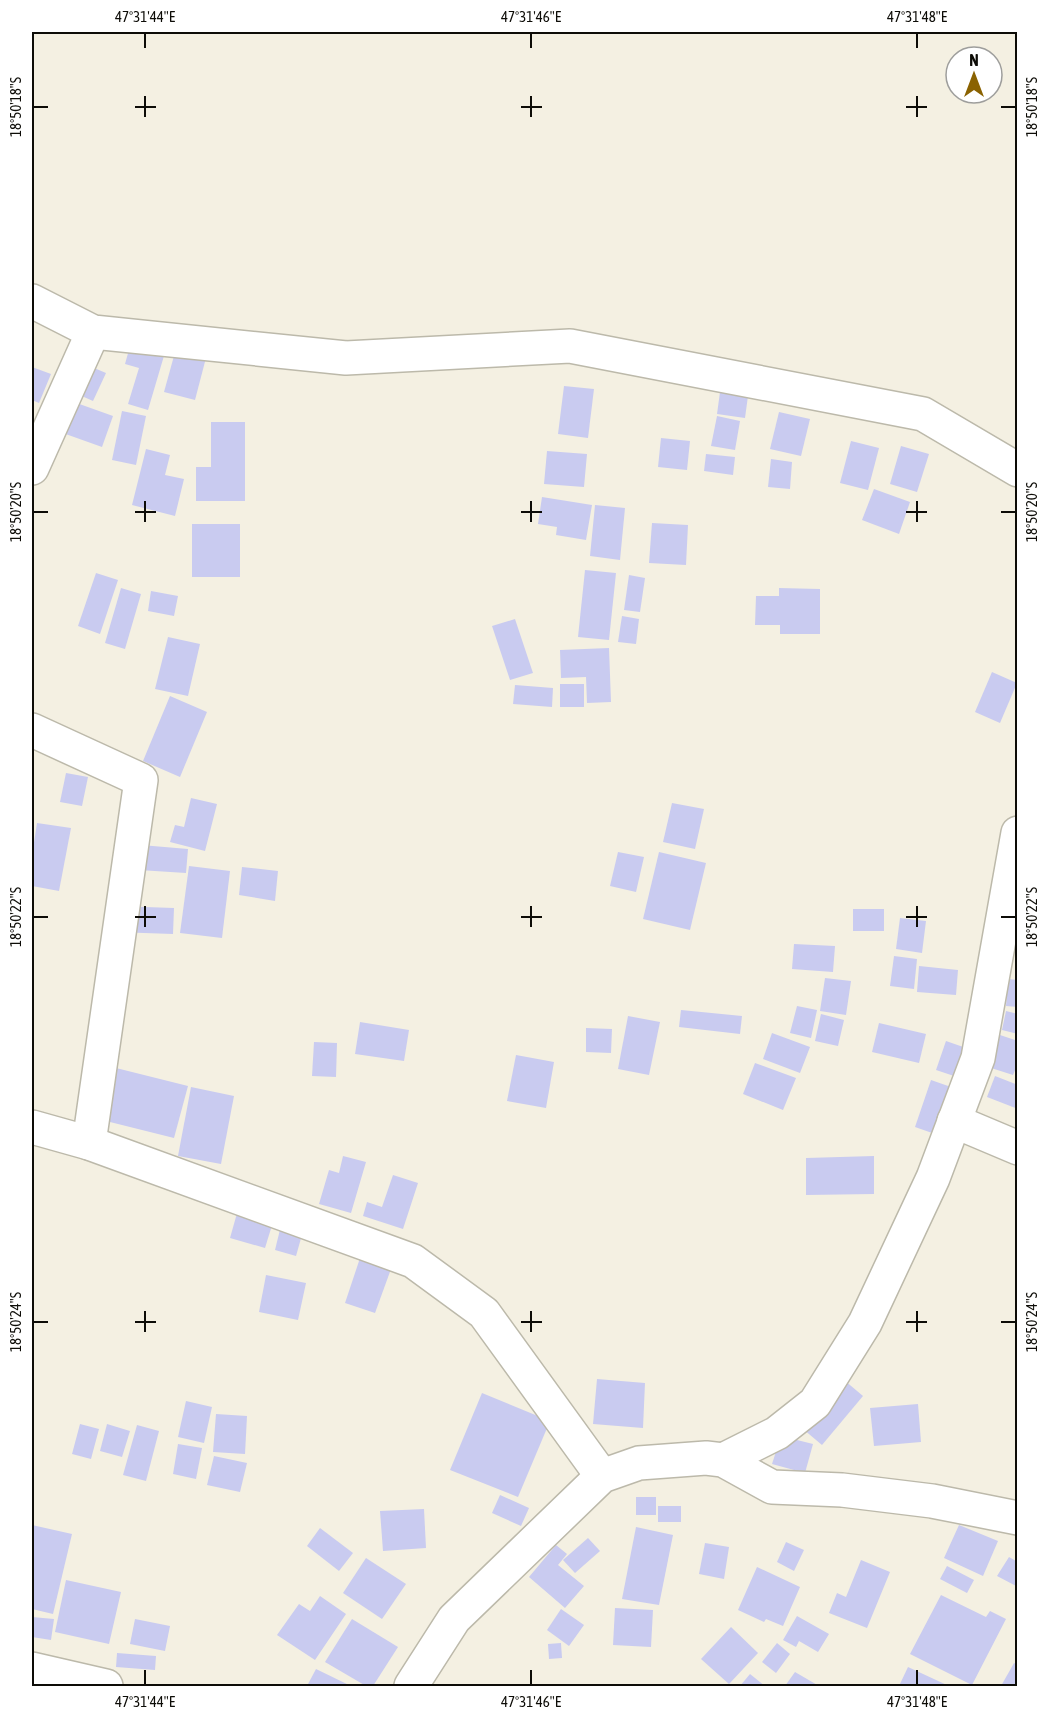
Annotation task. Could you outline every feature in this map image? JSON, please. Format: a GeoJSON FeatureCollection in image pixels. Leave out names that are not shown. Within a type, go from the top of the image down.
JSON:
{"type":"FeatureCollection","features":[{"type":"Feature","properties":{"kind":"street"},"geometry":{"type":"LineString","coordinates":[[32,301],[93,332],[346,358],[570,346],[923,414],[1017,470]]}},
{"type":"Feature","properties":{"kind":"street"},"geometry":{"type":"LineString","coordinates":[[32,468],[93,332]]}},
{"type":"Feature","properties":{"kind":"street"},"geometry":{"type":"LineString","coordinates":[[32,730],[141,780],[89,1143]]}},
{"type":"Feature","properties":{"kind":"street"},"geometry":{"type":"LineString","coordinates":[[723,1460],[777,1433],[815,1403],[865,1323],[933,1178],[978,1058],[1017,833]]}},
{"type":"Feature","properties":{"kind":"street"},"geometry":{"type":"LineString","coordinates":[[954,1121],[1017,1148]]}},
{"type":"Feature","properties":{"kind":"street"},"geometry":{"type":"LineString","coordinates":[[32,1127],[89,1143],[413,1261],[484,1313],[602,1476]]}},
{"type":"Feature","properties":{"kind":"street"},"geometry":{"type":"LineString","coordinates":[[411,1686],[454,1619],[602,1476],[639,1463],[706,1458],[723,1460],[772,1487],[842,1490],[932,1501],[1017,1518]]}},
{"type":"Feature","properties":{"kind":"street"},"geometry":{"type":"LineString","coordinates":[[32,1669],[106,1686]]}},
{"type":"Feature","properties":{"kind":"building"},"geometry":{"type":"Polygon","coordinates":[[[132,339],[166,349],[148,410],[128,404],[139,368],[125,364],[132,339]]]}},
{"type":"Feature","properties":{"kind":"building"},"geometry":{"type":"Polygon","coordinates":[[[177,345],[207,354],[195,400],[164,392],[177,345]]]}},
{"type":"Feature","properties":{"kind":"building"},"geometry":{"type":"Polygon","coordinates":[[[87,365],[106,373],[93,401],[75,393],[87,365]]]}},
{"type":"Feature","properties":{"kind":"building"},"geometry":{"type":"Polygon","coordinates":[[[32,367],[51,374],[39,403],[32,400],[32,367]]]}},
{"type":"Feature","properties":{"kind":"building"},"geometry":{"type":"Polygon","coordinates":[[[564,386],[594,389],[588,438],[558,434],[564,386]]]}},
{"type":"Feature","properties":{"kind":"building"},"geometry":{"type":"Polygon","coordinates":[[[720,392],[748,396],[745,418],[717,414],[720,392]]]}},
{"type":"Feature","properties":{"kind":"building"},"geometry":{"type":"Polygon","coordinates":[[[71,401],[113,416],[102,447],[60,432],[71,401]]]}},
{"type":"Feature","properties":{"kind":"building"},"geometry":{"type":"Polygon","coordinates":[[[122,411],[146,416],[136,465],[112,460],[122,411]]]}},
{"type":"Feature","properties":{"kind":"building"},"geometry":{"type":"Polygon","coordinates":[[[779,412],[810,419],[801,456],[770,449],[779,412]]]}},
{"type":"Feature","properties":{"kind":"building"},"geometry":{"type":"Polygon","coordinates":[[[717,416],[740,421],[735,450],[711,446],[717,416]]]}},
{"type":"Feature","properties":{"kind":"building"},"geometry":{"type":"Polygon","coordinates":[[[211,422],[245,422],[245,501],[196,501],[196,467],[211,467],[211,422]]]}},
{"type":"Feature","properties":{"kind":"building"},"geometry":{"type":"Polygon","coordinates":[[[661,438],[690,441],[687,470],[658,467],[661,438]]]}},
{"type":"Feature","properties":{"kind":"building"},"geometry":{"type":"Polygon","coordinates":[[[851,441],[879,448],[868,490],[840,483],[851,441]]]}},
{"type":"Feature","properties":{"kind":"building"},"geometry":{"type":"Polygon","coordinates":[[[901,446],[929,454],[917,492],[890,484],[901,446]]]}},
{"type":"Feature","properties":{"kind":"building"},"geometry":{"type":"Polygon","coordinates":[[[146,449],[170,455],[165,475],[184,479],[175,516],[132,505],[146,449]]]}},
{"type":"Feature","properties":{"kind":"building"},"geometry":{"type":"Polygon","coordinates":[[[547,451],[587,454],[584,487],[544,484],[547,451]]]}},
{"type":"Feature","properties":{"kind":"building"},"geometry":{"type":"Polygon","coordinates":[[[706,454],[735,457],[733,475],[704,471],[706,454]]]}},
{"type":"Feature","properties":{"kind":"building"},"geometry":{"type":"Polygon","coordinates":[[[771,459],[792,462],[790,489],[768,487],[771,459]]]}},
{"type":"Feature","properties":{"kind":"building"},"geometry":{"type":"Polygon","coordinates":[[[874,489],[910,502],[899,534],[862,520],[874,489]]]}},
{"type":"Feature","properties":{"kind":"building"},"geometry":{"type":"Polygon","coordinates":[[[542,497],[592,505],[586,540],[556,535],[557,527],[538,524],[542,497]]]}},
{"type":"Feature","properties":{"kind":"building"},"geometry":{"type":"Polygon","coordinates":[[[595,505],[625,508],[620,560],[590,556],[595,505]]]}},
{"type":"Feature","properties":{"kind":"building"},"geometry":{"type":"Polygon","coordinates":[[[652,523],[688,525],[686,565],[649,563],[652,523]]]}},
{"type":"Feature","properties":{"kind":"building"},"geometry":{"type":"Polygon","coordinates":[[[192,524],[240,524],[240,577],[192,577],[192,524]]]}},
{"type":"Feature","properties":{"kind":"building"},"geometry":{"type":"Polygon","coordinates":[[[585,570],[616,573],[609,640],[578,637],[585,570]]]}},
{"type":"Feature","properties":{"kind":"building"},"geometry":{"type":"Polygon","coordinates":[[[96,573],[118,580],[100,634],[78,626],[96,573]]]}},
{"type":"Feature","properties":{"kind":"building"},"geometry":{"type":"Polygon","coordinates":[[[629,575],[645,578],[640,612],[624,610],[629,575]]]}},
{"type":"Feature","properties":{"kind":"building"},"geometry":{"type":"Polygon","coordinates":[[[121,588],[141,594],[125,649],[105,643],[121,588]]]}},
{"type":"Feature","properties":{"kind":"building"},"geometry":{"type":"Polygon","coordinates":[[[779,588],[820,589],[820,634],[780,634],[780,625],[755,625],[756,596],[779,596],[779,588]]]}},
{"type":"Feature","properties":{"kind":"building"},"geometry":{"type":"Polygon","coordinates":[[[151,591],[178,596],[174,616],[148,611],[151,591]]]}},
{"type":"Feature","properties":{"kind":"building"},"geometry":{"type":"Polygon","coordinates":[[[622,616],[639,619],[636,644],[618,642],[622,616]]]}},
{"type":"Feature","properties":{"kind":"building"},"geometry":{"type":"Polygon","coordinates":[[[515,619],[533,673],[510,680],[492,626],[515,619]]]}},
{"type":"Feature","properties":{"kind":"building"},"geometry":{"type":"Polygon","coordinates":[[[168,637],[200,644],[188,696],[155,689],[168,637]]]}},
{"type":"Feature","properties":{"kind":"building"},"geometry":{"type":"Polygon","coordinates":[[[609,648],[611,702],[587,703],[586,677],[561,678],[560,650],[609,648]]]}},
{"type":"Feature","properties":{"kind":"building"},"geometry":{"type":"Polygon","coordinates":[[[992,672],[1017,683],[1000,723],[975,712],[992,672]]]}},
{"type":"Feature","properties":{"kind":"building"},"geometry":{"type":"Polygon","coordinates":[[[560,684],[584,684],[584,707],[560,707],[560,684]]]}},
{"type":"Feature","properties":{"kind":"building"},"geometry":{"type":"Polygon","coordinates":[[[515,685],[553,688],[552,707],[513,704],[515,685]]]}},
{"type":"Feature","properties":{"kind":"building"},"geometry":{"type":"Polygon","coordinates":[[[170,696],[207,712],[180,777],[143,761],[170,696]]]}},
{"type":"Feature","properties":{"kind":"building"},"geometry":{"type":"Polygon","coordinates":[[[66,773],[88,777],[82,806],[60,802],[66,773]]]}},
{"type":"Feature","properties":{"kind":"building"},"geometry":{"type":"Polygon","coordinates":[[[191,798],[217,804],[205,851],[170,842],[175,825],[184,827],[191,798]]]}},
{"type":"Feature","properties":{"kind":"building"},"geometry":{"type":"Polygon","coordinates":[[[672,803],[704,809],[695,849],[663,842],[672,803]]]}},
{"type":"Feature","properties":{"kind":"building"},"geometry":{"type":"Polygon","coordinates":[[[37,823],[71,828],[59,891],[32,886],[32,855],[37,823]]]}},
{"type":"Feature","properties":{"kind":"building"},"geometry":{"type":"Polygon","coordinates":[[[141,845],[188,849],[186,873],[139,870],[141,845]]]}},
{"type":"Feature","properties":{"kind":"building"},"geometry":{"type":"Polygon","coordinates":[[[618,852],[644,857],[636,892],[610,886],[618,852]]]}},
{"type":"Feature","properties":{"kind":"building"},"geometry":{"type":"Polygon","coordinates":[[[659,852],[706,863],[690,930],[643,919],[659,852]]]}},
{"type":"Feature","properties":{"kind":"building"},"geometry":{"type":"Polygon","coordinates":[[[189,866],[230,871],[222,938],[180,933],[189,866]]]}},
{"type":"Feature","properties":{"kind":"building"},"geometry":{"type":"Polygon","coordinates":[[[242,867],[278,871],[275,901],[239,895],[242,867]]]}},
{"type":"Feature","properties":{"kind":"building"},"geometry":{"type":"Polygon","coordinates":[[[116,906],[174,908],[173,934],[115,932],[116,906]]]}},
{"type":"Feature","properties":{"kind":"building"},"geometry":{"type":"Polygon","coordinates":[[[853,909],[884,909],[884,931],[853,931],[853,909]]]}},
{"type":"Feature","properties":{"kind":"building"},"geometry":{"type":"Polygon","coordinates":[[[900,918],[926,921],[922,953],[896,949],[900,918]]]}},
{"type":"Feature","properties":{"kind":"building"},"geometry":{"type":"Polygon","coordinates":[[[794,944],[835,946],[833,972],[792,969],[794,944]]]}},
{"type":"Feature","properties":{"kind":"building"},"geometry":{"type":"Polygon","coordinates":[[[894,956],[917,959],[914,989],[890,986],[894,956]]]}},
{"type":"Feature","properties":{"kind":"building"},"geometry":{"type":"Polygon","coordinates":[[[919,966],[958,970],[956,995],[917,992],[919,966]]]}},
{"type":"Feature","properties":{"kind":"building"},"geometry":{"type":"Polygon","coordinates":[[[825,978],[851,981],[846,1015],[820,1011],[825,978]]]}},
{"type":"Feature","properties":{"kind":"building"},"geometry":{"type":"Polygon","coordinates":[[[1008,979],[1018,980],[1018,1007],[1006,1006],[1008,979]]]}},
{"type":"Feature","properties":{"kind":"building"},"geometry":{"type":"Polygon","coordinates":[[[797,1006],[817,1010],[811,1038],[790,1033],[797,1006]]]}},
{"type":"Feature","properties":{"kind":"building"},"geometry":{"type":"Polygon","coordinates":[[[681,1010],[742,1016],[740,1034],[679,1027],[681,1010]]]}},
{"type":"Feature","properties":{"kind":"building"},"geometry":{"type":"Polygon","coordinates":[[[1006,1011],[1018,1014],[1018,1034],[1002,1030],[1006,1011]]]}},
{"type":"Feature","properties":{"kind":"building"},"geometry":{"type":"Polygon","coordinates":[[[821,1014],[844,1020],[838,1046],[815,1041],[821,1014]]]}},
{"type":"Feature","properties":{"kind":"building"},"geometry":{"type":"Polygon","coordinates":[[[628,1016],[660,1022],[649,1075],[618,1069],[628,1016]]]}},
{"type":"Feature","properties":{"kind":"building"},"geometry":{"type":"Polygon","coordinates":[[[360,1022],[409,1030],[404,1061],[355,1054],[360,1022]]]}},
{"type":"Feature","properties":{"kind":"building"},"geometry":{"type":"Polygon","coordinates":[[[879,1023],[926,1034],[919,1063],[872,1052],[879,1023]]]}},
{"type":"Feature","properties":{"kind":"building"},"geometry":{"type":"Polygon","coordinates":[[[586,1028],[612,1029],[611,1053],[586,1052],[586,1028]]]}},
{"type":"Feature","properties":{"kind":"building"},"geometry":{"type":"Polygon","coordinates":[[[772,1033],[810,1047],[800,1073],[763,1059],[772,1033]]]}},
{"type":"Feature","properties":{"kind":"building"},"geometry":{"type":"Polygon","coordinates":[[[1000,1035],[1018,1041],[1018,1063],[1013,1075],[988,1067],[1000,1035]]]}},
{"type":"Feature","properties":{"kind":"building"},"geometry":{"type":"Polygon","coordinates":[[[946,1041],[969,1049],[960,1078],[936,1070],[946,1041]]]}},
{"type":"Feature","properties":{"kind":"building"},"geometry":{"type":"Polygon","coordinates":[[[314,1042],[337,1043],[336,1077],[312,1076],[314,1042]]]}},
{"type":"Feature","properties":{"kind":"building"},"geometry":{"type":"Polygon","coordinates":[[[516,1055],[554,1062],[546,1108],[507,1101],[516,1055]]]}},
{"type":"Feature","properties":{"kind":"building"},"geometry":{"type":"Polygon","coordinates":[[[755,1063],[796,1078],[783,1110],[743,1094],[755,1063]]]}},
{"type":"Feature","properties":{"kind":"building"},"geometry":{"type":"Polygon","coordinates":[[[112,1067],[188,1086],[174,1138],[98,1119],[112,1067]]]}},
{"type":"Feature","properties":{"kind":"building"},"geometry":{"type":"Polygon","coordinates":[[[995,1076],[1018,1085],[1018,1109],[987,1097],[995,1076]]]}},
{"type":"Feature","properties":{"kind":"building"},"geometry":{"type":"Polygon","coordinates":[[[931,1080],[951,1087],[935,1134],[915,1127],[931,1080]]]}},
{"type":"Feature","properties":{"kind":"building"},"geometry":{"type":"Polygon","coordinates":[[[191,1087],[234,1096],[221,1164],[178,1156],[191,1087]]]}},
{"type":"Feature","properties":{"kind":"building"},"geometry":{"type":"Polygon","coordinates":[[[343,1156],[366,1162],[351,1213],[319,1204],[329,1170],[339,1173],[343,1156]]]}},
{"type":"Feature","properties":{"kind":"building"},"geometry":{"type":"Polygon","coordinates":[[[874,1156],[874,1194],[806,1195],[806,1158],[874,1156]]]}},
{"type":"Feature","properties":{"kind":"building"},"geometry":{"type":"Polygon","coordinates":[[[393,1175],[418,1183],[403,1229],[363,1216],[367,1202],[382,1207],[393,1175]]]}},
{"type":"Feature","properties":{"kind":"building"},"geometry":{"type":"Polygon","coordinates":[[[241,1199],[273,1222],[265,1248],[230,1238],[241,1199]]]}},
{"type":"Feature","properties":{"kind":"building"},"geometry":{"type":"Polygon","coordinates":[[[286,1205],[309,1210],[296,1256],[275,1250],[286,1205]]]}},
{"type":"Feature","properties":{"kind":"building"},"geometry":{"type":"Polygon","coordinates":[[[360,1258],[391,1269],[375,1313],[345,1303],[360,1258]]]}},
{"type":"Feature","properties":{"kind":"building"},"geometry":{"type":"Polygon","coordinates":[[[266,1275],[306,1283],[298,1320],[259,1312],[266,1275]]]}},
{"type":"Feature","properties":{"kind":"building"},"geometry":{"type":"Polygon","coordinates":[[[597,1379],[645,1383],[643,1428],[593,1424],[597,1379]]]}},
{"type":"Feature","properties":{"kind":"building"},"geometry":{"type":"Polygon","coordinates":[[[844,1380],[863,1396],[822,1445],[803,1429],[844,1380]]]}},
{"type":"Feature","properties":{"kind":"building"},"geometry":{"type":"Polygon","coordinates":[[[482,1393],[550,1421],[518,1497],[450,1470],[482,1393]]]}},
{"type":"Feature","properties":{"kind":"building"},"geometry":{"type":"Polygon","coordinates":[[[186,1401],[212,1407],[204,1443],[178,1437],[186,1401]]]}},
{"type":"Feature","properties":{"kind":"building"},"geometry":{"type":"Polygon","coordinates":[[[918,1404],[921,1442],[874,1446],[870,1408],[918,1404]]]}},
{"type":"Feature","properties":{"kind":"building"},"geometry":{"type":"Polygon","coordinates":[[[216,1414],[247,1416],[245,1454],[213,1452],[216,1414]]]}},
{"type":"Feature","properties":{"kind":"building"},"geometry":{"type":"Polygon","coordinates":[[[80,1424],[99,1429],[91,1459],[72,1454],[80,1424]]]}},
{"type":"Feature","properties":{"kind":"building"},"geometry":{"type":"Polygon","coordinates":[[[107,1424],[130,1431],[122,1457],[100,1451],[107,1424]]]}},
{"type":"Feature","properties":{"kind":"building"},"geometry":{"type":"Polygon","coordinates":[[[137,1425],[159,1431],[146,1481],[123,1475],[137,1425]]]}},
{"type":"Feature","properties":{"kind":"building"},"geometry":{"type":"Polygon","coordinates":[[[781,1436],[813,1444],[805,1473],[772,1464],[781,1436]]]}},
{"type":"Feature","properties":{"kind":"building"},"geometry":{"type":"Polygon","coordinates":[[[178,1444],[202,1448],[196,1479],[173,1474],[178,1444]]]}},
{"type":"Feature","properties":{"kind":"building"},"geometry":{"type":"Polygon","coordinates":[[[214,1456],[247,1463],[240,1492],[207,1485],[214,1456]]]}},
{"type":"Feature","properties":{"kind":"building"},"geometry":{"type":"Polygon","coordinates":[[[500,1495],[529,1508],[521,1526],[492,1513],[500,1495]]]}},
{"type":"Feature","properties":{"kind":"building"},"geometry":{"type":"Polygon","coordinates":[[[636,1497],[656,1497],[656,1515],[636,1515],[636,1497]]]}},
{"type":"Feature","properties":{"kind":"building"},"geometry":{"type":"Polygon","coordinates":[[[658,1506],[681,1506],[681,1522],[658,1522],[658,1506]]]}},
{"type":"Feature","properties":{"kind":"building"},"geometry":{"type":"Polygon","coordinates":[[[424,1509],[426,1548],[383,1551],[380,1511],[424,1509]]]}},
{"type":"Feature","properties":{"kind":"building"},"geometry":{"type":"Polygon","coordinates":[[[32,1525],[72,1534],[53,1614],[32,1609],[32,1525]]]}},
{"type":"Feature","properties":{"kind":"building"},"geometry":{"type":"Polygon","coordinates":[[[959,1525],[998,1541],[983,1576],[944,1558],[959,1525]]]}},
{"type":"Feature","properties":{"kind":"building"},"geometry":{"type":"Polygon","coordinates":[[[636,1527],[673,1535],[659,1605],[622,1599],[636,1527]]]}},
{"type":"Feature","properties":{"kind":"building"},"geometry":{"type":"Polygon","coordinates":[[[320,1528],[353,1553],[339,1571],[307,1546],[320,1528]]]}},
{"type":"Feature","properties":{"kind":"building"},"geometry":{"type":"Polygon","coordinates":[[[588,1538],[600,1551],[575,1573],[563,1560],[588,1538]]]}},
{"type":"Feature","properties":{"kind":"building"},"geometry":{"type":"Polygon","coordinates":[[[786,1542],[804,1550],[794,1571],[777,1562],[786,1542]]]}},
{"type":"Feature","properties":{"kind":"building"},"geometry":{"type":"Polygon","coordinates":[[[705,1543],[729,1547],[724,1579],[699,1574],[705,1543]]]}},
{"type":"Feature","properties":{"kind":"building"},"geometry":{"type":"Polygon","coordinates":[[[556,1545],[567,1554],[558,1565],[584,1586],[565,1608],[529,1577],[556,1545]]]}},
{"type":"Feature","properties":{"kind":"building"},"geometry":{"type":"Polygon","coordinates":[[[1009,1557],[1016,1561],[1018,1559],[1018,1587],[997,1576],[1009,1557]]]}},
{"type":"Feature","properties":{"kind":"building"},"geometry":{"type":"Polygon","coordinates":[[[366,1558],[406,1584],[382,1619],[343,1593],[366,1558]]]}},
{"type":"Feature","properties":{"kind":"building"},"geometry":{"type":"Polygon","coordinates":[[[861,1560],[890,1572],[867,1628],[829,1613],[837,1593],[846,1597],[861,1560]]]}},
{"type":"Feature","properties":{"kind":"building"},"geometry":{"type":"Polygon","coordinates":[[[947,1566],[974,1580],[967,1593],[940,1579],[947,1566]]]}},
{"type":"Feature","properties":{"kind":"building"},"geometry":{"type":"Polygon","coordinates":[[[757,1567],[800,1587],[783,1626],[766,1619],[764,1622],[738,1610],[757,1567]]]}},
{"type":"Feature","properties":{"kind":"building"},"geometry":{"type":"Polygon","coordinates":[[[66,1580],[121,1592],[109,1644],[55,1632],[66,1580]]]}},
{"type":"Feature","properties":{"kind":"building"},"geometry":{"type":"Polygon","coordinates":[[[941,1595],[986,1617],[990,1611],[1006,1619],[972,1685],[910,1654],[941,1595]]]}},
{"type":"Feature","properties":{"kind":"building"},"geometry":{"type":"Polygon","coordinates":[[[320,1596],[346,1614],[315,1660],[277,1635],[299,1604],[310,1611],[320,1596]]]}},
{"type":"Feature","properties":{"kind":"building"},"geometry":{"type":"Polygon","coordinates":[[[615,1608],[653,1610],[651,1647],[613,1645],[615,1608]]]}},
{"type":"Feature","properties":{"kind":"building"},"geometry":{"type":"Polygon","coordinates":[[[561,1609],[584,1625],[569,1646],[547,1630],[561,1609]]]}},
{"type":"Feature","properties":{"kind":"building"},"geometry":{"type":"Polygon","coordinates":[[[797,1616],[829,1634],[818,1652],[799,1641],[796,1647],[783,1640],[797,1616]]]}},
{"type":"Feature","properties":{"kind":"building"},"geometry":{"type":"Polygon","coordinates":[[[32,1617],[54,1619],[51,1640],[32,1637],[32,1617]]]}},
{"type":"Feature","properties":{"kind":"building"},"geometry":{"type":"Polygon","coordinates":[[[135,1619],[170,1626],[165,1651],[130,1644],[135,1619]]]}},
{"type":"Feature","properties":{"kind":"building"},"geometry":{"type":"Polygon","coordinates":[[[352,1619],[398,1647],[373,1686],[366,1686],[325,1662],[352,1619]]]}},
{"type":"Feature","properties":{"kind":"building"},"geometry":{"type":"Polygon","coordinates":[[[731,1627],[758,1653],[729,1684],[701,1659],[731,1627]]]}},
{"type":"Feature","properties":{"kind":"building"},"geometry":{"type":"Polygon","coordinates":[[[561,1643],[562,1658],[549,1659],[548,1644],[561,1643]]]}},
{"type":"Feature","properties":{"kind":"building"},"geometry":{"type":"Polygon","coordinates":[[[777,1643],[790,1654],[776,1673],[762,1662],[777,1643]]]}},
{"type":"Feature","properties":{"kind":"building"},"geometry":{"type":"Polygon","coordinates":[[[117,1653],[156,1656],[155,1670],[116,1667],[117,1653]]]}},
{"type":"Feature","properties":{"kind":"building"},"geometry":{"type":"Polygon","coordinates":[[[1014,1663],[1018,1665],[1018,1686],[1001,1686],[1014,1663]]]}},
{"type":"Feature","properties":{"kind":"building"},"geometry":{"type":"Polygon","coordinates":[[[908,1667],[949,1686],[899,1686],[908,1667]]]}},
{"type":"Feature","properties":{"kind":"building"},"geometry":{"type":"Polygon","coordinates":[[[316,1669],[351,1686],[307,1686],[316,1669]]]}},
{"type":"Feature","properties":{"kind":"building"},"geometry":{"type":"Polygon","coordinates":[[[795,1672],[819,1686],[785,1686],[795,1672]]]}},
{"type":"Feature","properties":{"kind":"building"},"geometry":{"type":"Polygon","coordinates":[[[750,1674],[765,1686],[740,1686],[750,1674]]]}}]}
